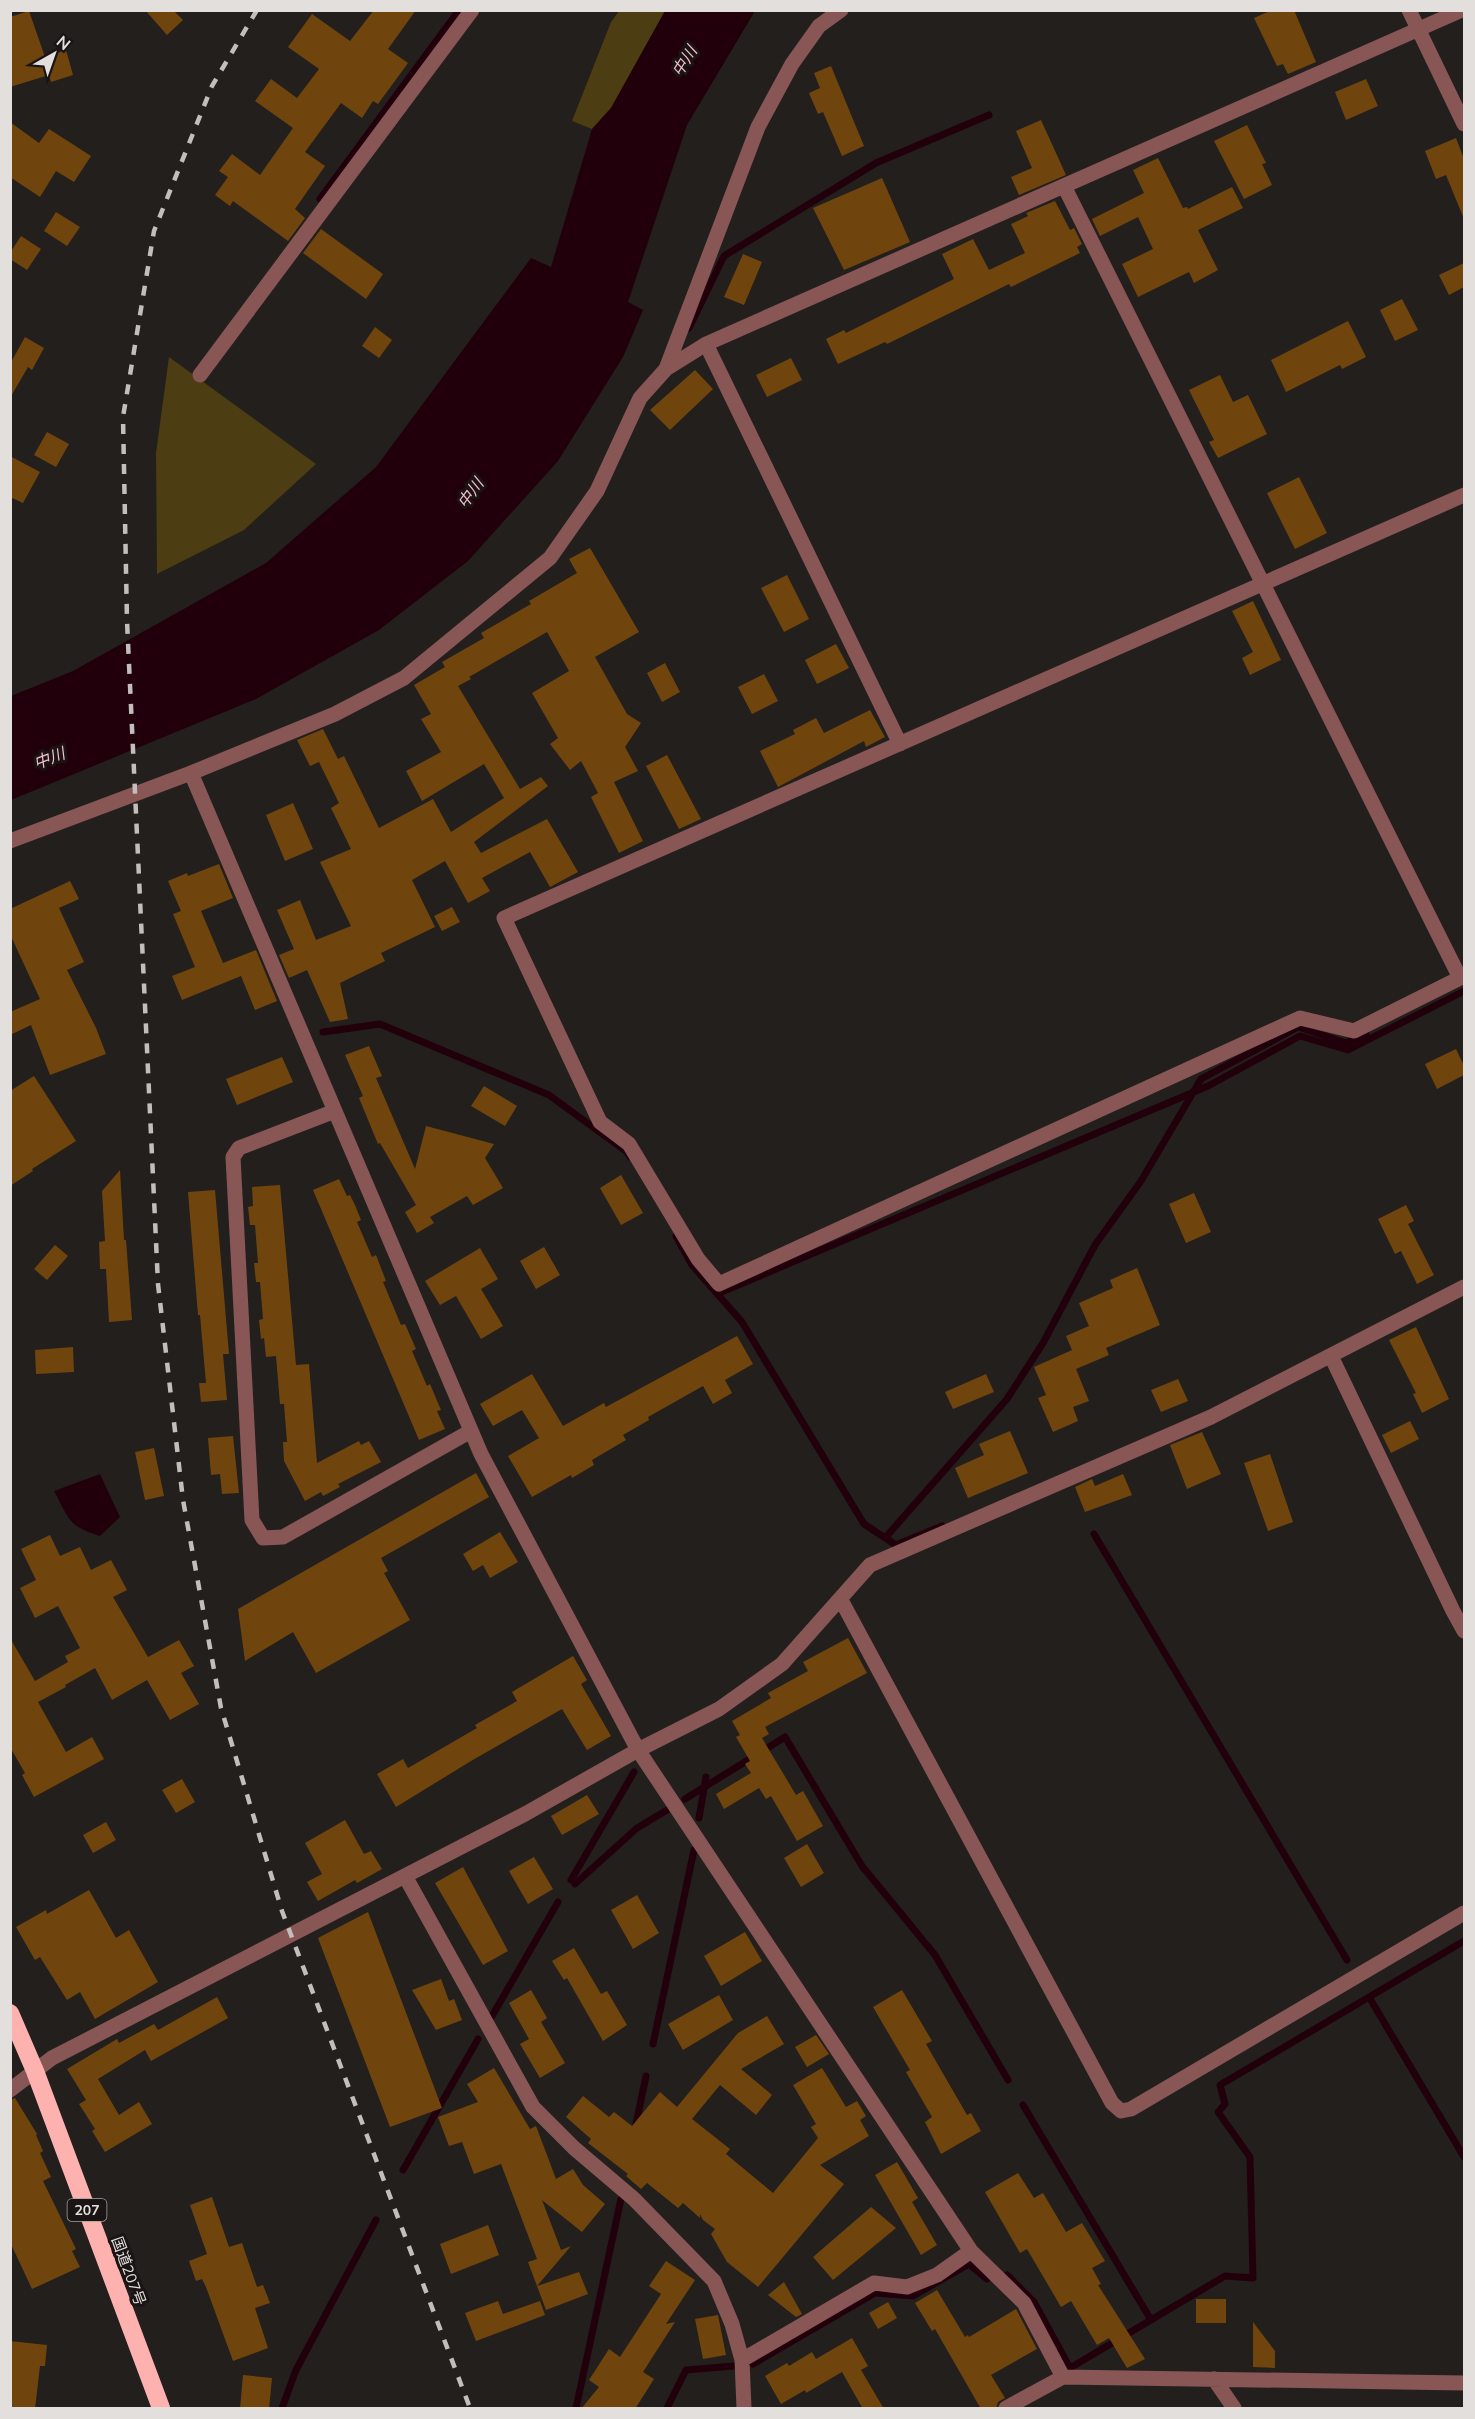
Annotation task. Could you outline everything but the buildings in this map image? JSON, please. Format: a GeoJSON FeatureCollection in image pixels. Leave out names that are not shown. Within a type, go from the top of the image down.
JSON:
{"type":"FeatureCollection","features":[{"type":"Feature","properties":{"kind":"highway","name":"国道207号"},"geometry":{"type":"LineString","coordinates":[[10,2013],[35,2071],[161,2409]]}},
{"type":"Feature","properties":{"kind":"street"},"geometry":{"type":"LineString","coordinates":[[200,375],[472,10]]}},
{"type":"Feature","properties":{"kind":"street"},"geometry":{"type":"LineString","coordinates":[[666,369],[758,127],[792,64],[819,26],[841,10]]}},
{"type":"Feature","properties":{"kind":"street"},"geometry":{"type":"LineString","coordinates":[[1409,10],[1464,124]]}},
{"type":"Feature","properties":{"kind":"street"},"geometry":{"type":"LineString","coordinates":[[10,842],[191,773],[335,714],[404,678],[550,558],[597,491],[640,398],[666,369],[706,344],[1462,10]]}},
{"type":"Feature","properties":{"kind":"street"},"geometry":{"type":"LineString","coordinates":[[1064,186],[1262,583],[1462,977],[1354,1031],[1299,1018],[719,1284],[698,1259],[629,1144],[600,1122],[504,918],[1262,583],[1464,495]]}},
{"type":"Feature","properties":{"kind":"street"},"geometry":{"type":"LineString","coordinates":[[706,344],[900,744]]}},
{"type":"Feature","properties":{"kind":"street"},"geometry":{"type":"LineString","coordinates":[[191,773],[481,1454],[638,1750],[970,2251],[1024,2303],[1063,2377]]}},
{"type":"Feature","properties":{"kind":"street"},"geometry":{"type":"LineString","coordinates":[[335,1111],[239,1148],[233,1157],[252,1520],[263,1538],[283,1537],[471,1431]]}},
{"type":"Feature","properties":{"kind":"street"},"geometry":{"type":"LineString","coordinates":[[10,2090],[52,2058],[525,1814],[638,1750],[719,1709],[782,1664],[870,1565],[1211,1417],[1464,1287]]}},
{"type":"Feature","properties":{"kind":"street"},"geometry":{"type":"LineString","coordinates":[[1331,1356],[1464,1631]]}},
{"type":"Feature","properties":{"kind":"street"},"geometry":{"type":"LineString","coordinates":[[841,1600],[1112,2103],[1121,2111],[1131,2109],[1464,1913]]}},
{"type":"Feature","properties":{"kind":"street"},"geometry":{"type":"LineString","coordinates":[[405,1876],[533,2107],[574,2148],[634,2199],[714,2281],[732,2324],[742,2360],[744,2409]]}},
{"type":"Feature","properties":{"kind":"street"},"geometry":{"type":"LineString","coordinates":[[742,2360],[874,2283],[907,2287],[937,2275],[970,2251]]}},
{"type":"Feature","properties":{"kind":"street"},"geometry":{"type":"LineString","coordinates":[[1006,2409],[1063,2377],[1464,2383]]}},
{"type":"Feature","properties":{"kind":"street"},"geometry":{"type":"LineString","coordinates":[[1214,2379],[1234,2409]]}},
{"type":"Feature","properties":{"kind":"shaded area"},"geometry":{"type":"Polygon","coordinates":[[[619,11],[665,11],[611,108],[592,129],[572,121],[611,22],[619,11]]]}},
{"type":"Feature","properties":{"kind":"shaded area"},"geometry":{"type":"Polygon","coordinates":[[[169,357],[316,464],[244,530],[157,574],[156,453],[169,357]]]}},
{"type":"Feature","properties":{"kind":"water","name":"中川"},"geometry":{"type":"Polygon","coordinates":[[[665,11],[755,11],[687,125],[628,302],[643,310],[623,357],[558,461],[468,561],[379,630],[256,699],[11,800],[11,696],[73,671],[266,563],[376,467],[531,258],[551,267],[592,129],[611,108],[665,11]]]}},
{"type":"Feature","properties":{"kind":"water"},"geometry":{"type":"Polygon","coordinates":[[[100,1474],[120,1517],[100,1536],[75,1525],[54,1491],[100,1474]]]}},
{"type":"Feature","properties":{"kind":"waterway"},"geometry":{"type":"LineString","coordinates":[[320,199],[459,10]]}},
{"type":"Feature","properties":{"kind":"waterway"},"geometry":{"type":"LineString","coordinates":[[689,328],[724,256],[876,163],[989,115]]}},
{"type":"Feature","properties":{"kind":"waterway"},"geometry":{"type":"LineString","coordinates":[[717,1294],[1208,1086],[1300,1036],[1348,1050],[1464,991]]}},
{"type":"Feature","properties":{"kind":"waterway"},"geometry":{"type":"LineString","coordinates":[[323,1032],[380,1024],[549,1095],[627,1152],[630,1157]]}},
{"type":"Feature","properties":{"kind":"waterway"},"geometry":{"type":"LineString","coordinates":[[885,1538],[1007,1399],[1043,1343],[1095,1245],[1141,1181],[1201,1079],[1298,1027],[1346,1043],[1366,1034]]}},
{"type":"Feature","properties":{"kind":"waterway"},"geometry":{"type":"LineString","coordinates":[[676,1236],[692,1265],[742,1322],[864,1524],[896,1545],[942,1526]]}},
{"type":"Feature","properties":{"kind":"waterway"},"geometry":{"type":"LineString","coordinates":[[1094,1534],[1347,1960]]}},
{"type":"Feature","properties":{"kind":"waterway"},"geometry":{"type":"LineString","coordinates":[[685,1799],[785,1737],[862,1866],[935,1955],[1008,2080]]}},
{"type":"Feature","properties":{"kind":"waterway"},"geometry":{"type":"LineString","coordinates":[[571,1880],[634,1772]]}},
{"type":"Feature","properties":{"kind":"waterway"},"geometry":{"type":"LineString","coordinates":[[699,1818],[706,1777]]}},
{"type":"Feature","properties":{"kind":"waterway"},"geometry":{"type":"LineString","coordinates":[[575,1884],[637,1828],[667,1810]]}},
{"type":"Feature","properties":{"kind":"waterway"},"geometry":{"type":"LineString","coordinates":[[653,2044],[694,1850]]}},
{"type":"Feature","properties":{"kind":"waterway"},"geometry":{"type":"LineString","coordinates":[[492,2016],[558,1902]]}},
{"type":"Feature","properties":{"kind":"waterway"},"geometry":{"type":"LineString","coordinates":[[1007,2275],[1034,2302],[1070,2368],[1225,2276],[1253,2278],[1250,2157],[1218,2112],[1225,2104],[1220,2085],[1464,1941]]}},
{"type":"Feature","properties":{"kind":"waterway"},"geometry":{"type":"LineString","coordinates":[[1369,1997],[1464,2157]]}},
{"type":"Feature","properties":{"kind":"waterway"},"geometry":{"type":"LineString","coordinates":[[403,2170],[478,2039]]}},
{"type":"Feature","properties":{"kind":"waterway"},"geometry":{"type":"LineString","coordinates":[[635,2129],[646,2076]]}},
{"type":"Feature","properties":{"kind":"waterway"},"geometry":{"type":"LineString","coordinates":[[1023,2105],[1151,2320]]}},
{"type":"Feature","properties":{"kind":"waterway"},"geometry":{"type":"LineString","coordinates":[[576,2408],[621,2199]]}},
{"type":"Feature","properties":{"kind":"waterway"},"geometry":{"type":"LineString","coordinates":[[282,2408],[296,2370],[376,2220]]}},
{"type":"Feature","properties":{"kind":"waterway"},"geometry":{"type":"LineString","coordinates":[[753,2364],[875,2293],[913,2296],[969,2264],[987,2279]]}},
{"type":"Feature","properties":{"kind":"waterway"},"geometry":{"type":"LineString","coordinates":[[667,2408],[686,2370],[734,2366]]}},
{"type":"Feature","properties":{"kind":"railway"},"geometry":{"type":"LineString","coordinates":[[257,10],[212,86],[154,231],[123,417],[127,621],[158,1284],[183,1500],[221,1708],[282,1911],[470,2408]]}}]}
